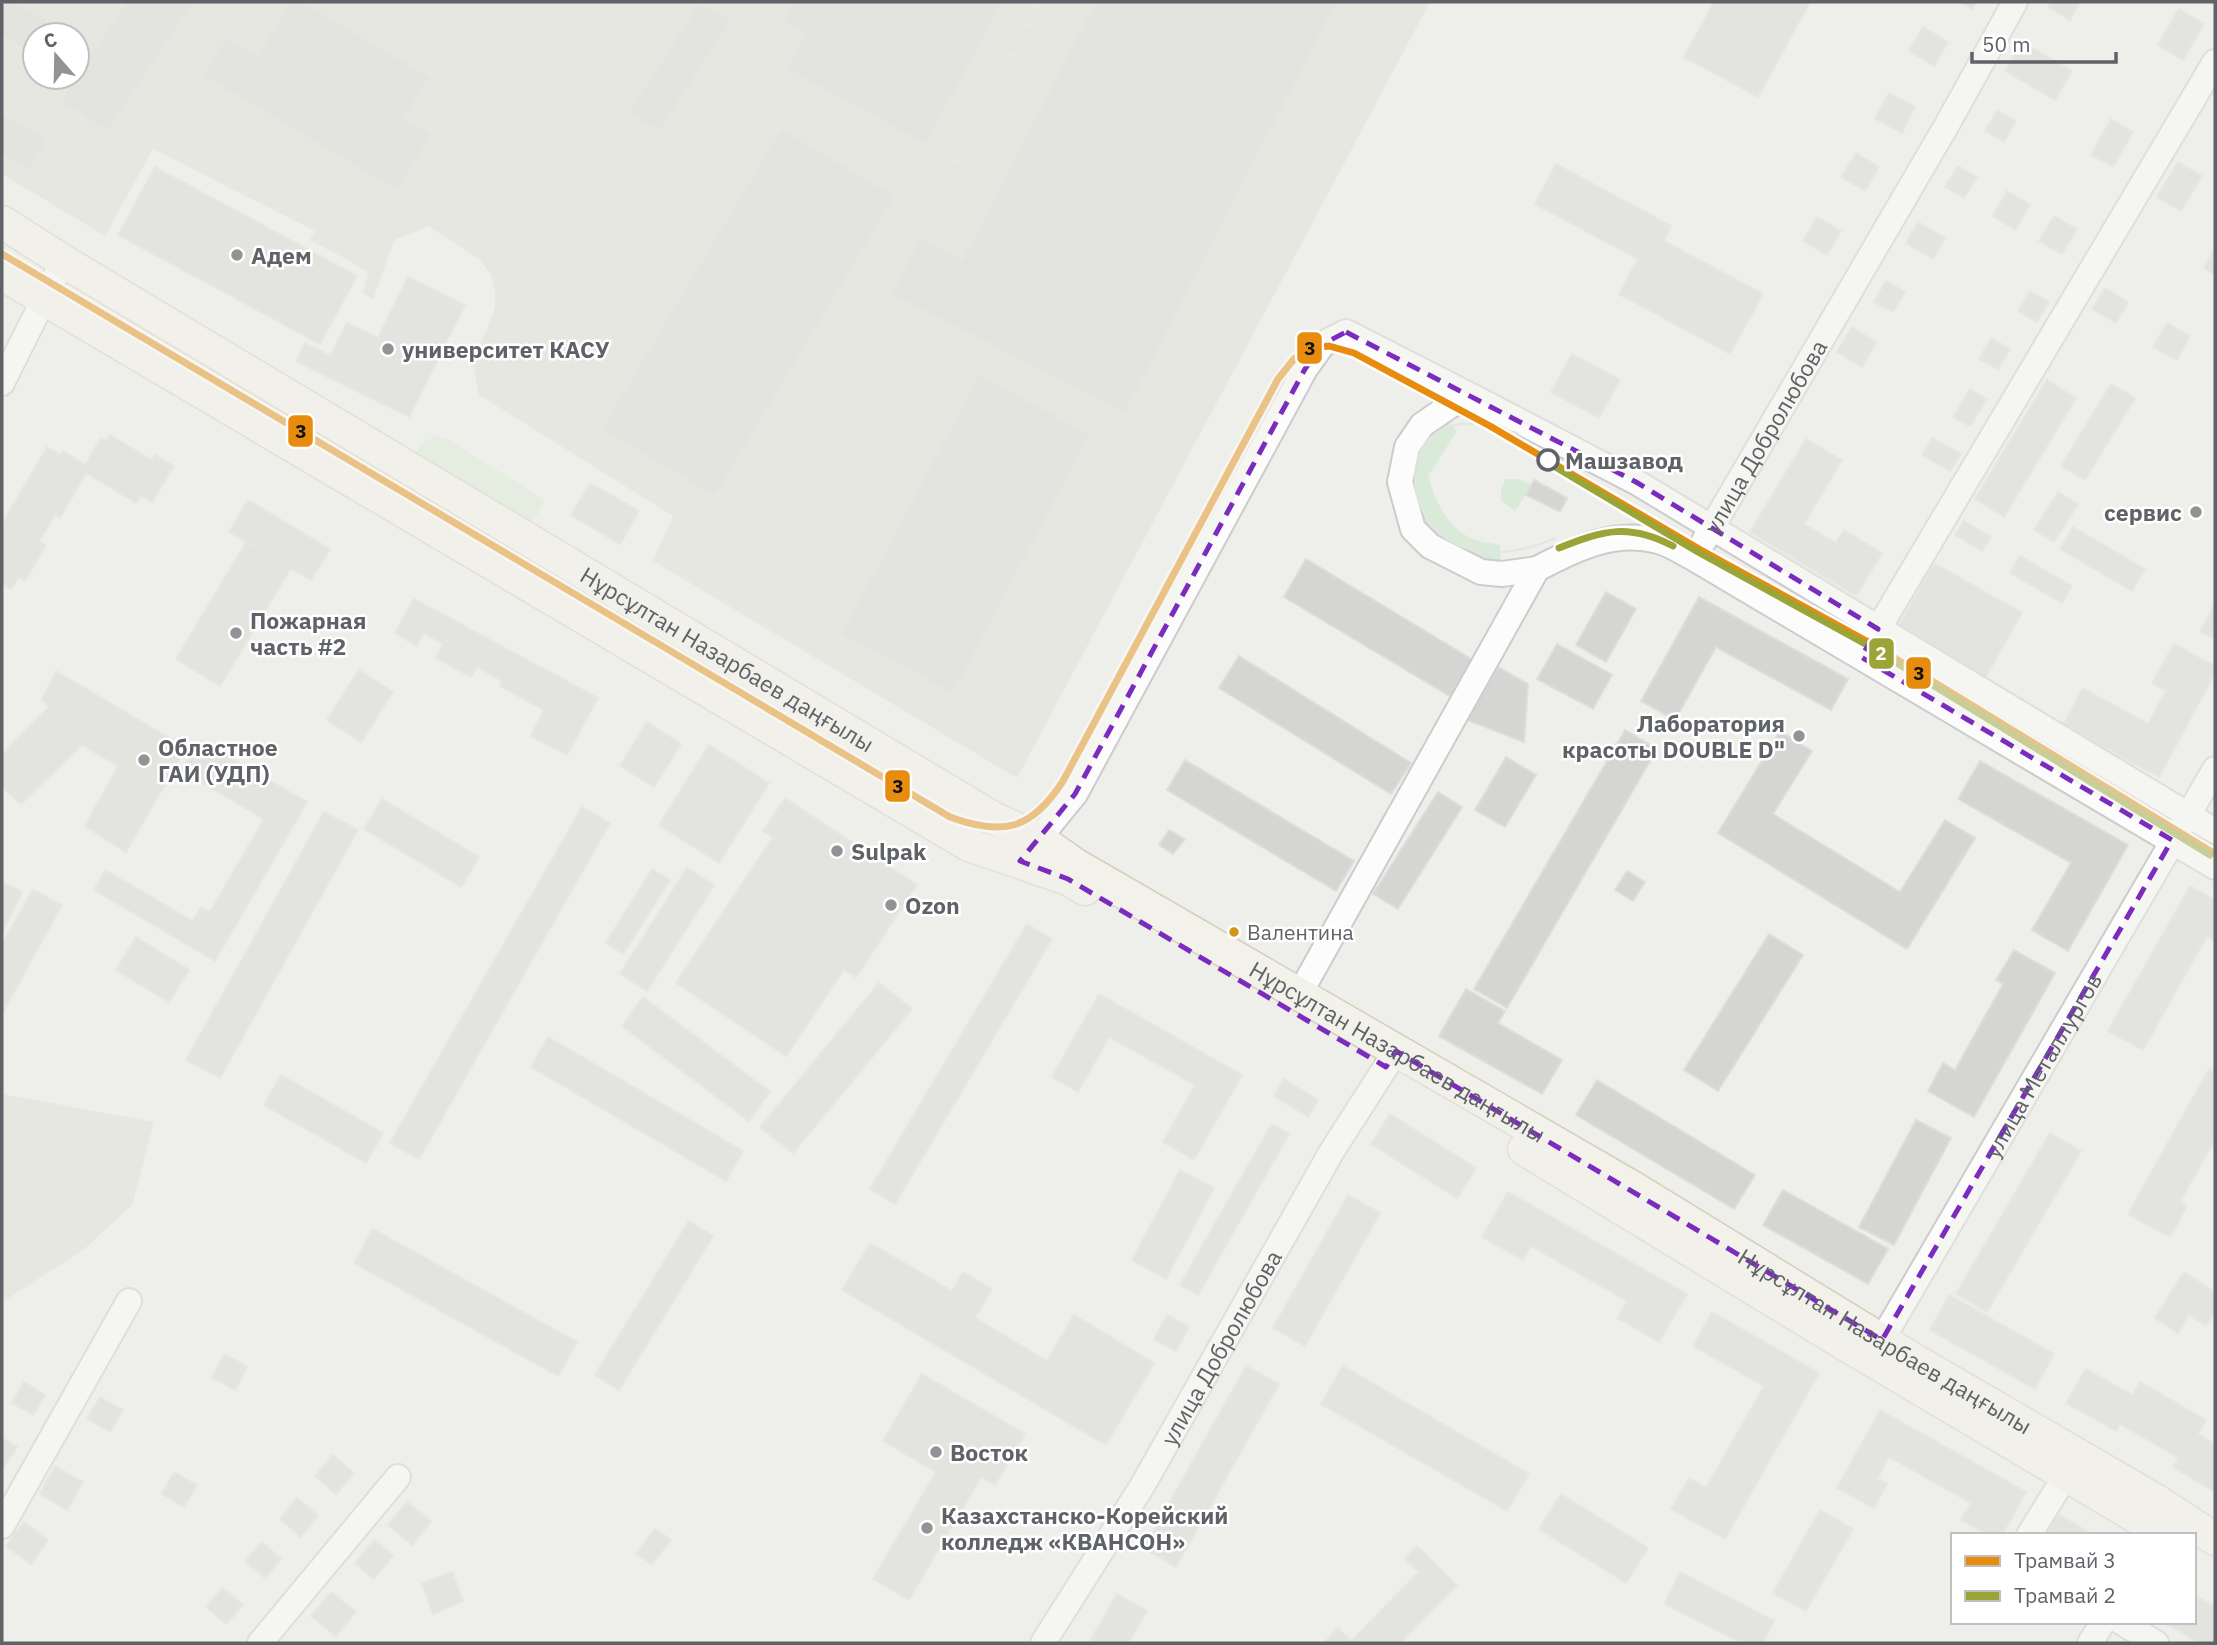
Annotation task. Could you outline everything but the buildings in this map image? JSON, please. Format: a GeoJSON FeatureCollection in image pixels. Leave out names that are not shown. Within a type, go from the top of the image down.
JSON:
{"type":"FeatureCollection","features":[{"type":"Feature","properties":{"kind":"main road","name":"Нұрсұлтан Назарбаев даңғылы"},"geometry":{"type":"LineString","coordinates":[[2,222],[993,818],[1068,879],[1311,1019],[1391,1059],[1876,1350],[2066,1475],[2164,1533]]}},
{"type":"Feature","properties":{"kind":"main road","name":"Нұрсұлтан Назарбаев даңғылы"},"geometry":{"type":"LineString","coordinates":[[2,274],[970,845],[1030,850],[1076,865],[1300,993],[1391,1059]]}},
{"type":"Feature","properties":{"kind":"main road","name":"Нұрсұлтан Назарбаев даңғылы"},"geometry":{"type":"LineString","coordinates":[[1876,1350],[2155,1500],[2215,1539]]}},
{"type":"Feature","properties":{"kind":"main road"},"geometry":{"type":"LineString","coordinates":[[2196,1552],[2215,1563]]}},
{"type":"Feature","properties":{"kind":"street","name":"улица Добролюбова"},"geometry":{"type":"LineString","coordinates":[[1537,569],[1565,554],[1605,539],[1637,536],[1661,541],[1693,558],[1941,135],[2015,2]]}},
{"type":"Feature","properties":{"kind":"street"},"geometry":{"type":"LineString","coordinates":[[1861,657],[2215,62]]}},
{"type":"Feature","properties":{"kind":"street"},"geometry":{"type":"LineString","coordinates":[[2,383],[63,261]]}},
{"type":"Feature","properties":{"kind":"street"},"geometry":{"type":"LineString","coordinates":[[1030,850],[1076,794],[1298,381],[1323,345],[1346,332],[1636,481],[2215,831]]}},
{"type":"Feature","properties":{"kind":"street"},"geometry":{"type":"LineString","coordinates":[[1473,397],[1451,405],[1422,425],[1407,447],[1400,482],[1413,529],[1430,546],[1480,572],[1502,574],[1537,569]]}},
{"type":"Feature","properties":{"kind":"street"},"geometry":{"type":"LineString","coordinates":[[1693,558],[2215,867]]}},
{"type":"Feature","properties":{"kind":"street"},"geometry":{"type":"LineString","coordinates":[[1300,993],[1537,569]]}},
{"type":"Feature","properties":{"kind":"street","name":"улица Металлургов"},"geometry":{"type":"LineString","coordinates":[[1876,1350],[2215,769]]}},
{"type":"Feature","properties":{"kind":"street","name":"улица Добролюбова"},"geometry":{"type":"LineString","coordinates":[[1044,1643],[1141,1488],[1332,1151],[1391,1059]]}},
{"type":"Feature","properties":{"kind":"street"},"geometry":{"type":"LineString","coordinates":[[2,1527],[129,1301]]}},
{"type":"Feature","properties":{"kind":"street"},"geometry":{"type":"LineString","coordinates":[[2030,1533],[2066,1475]]}},
{"type":"Feature","properties":{"kind":"street"},"geometry":{"type":"LineString","coordinates":[[260,1643],[398,1477]]}},
{"type":"Feature","properties":{"kind":"street"},"geometry":{"type":"LineString","coordinates":[[2090,1643],[2102,1624]]}},
{"type":"Feature","properties":{"kind":"street"},"geometry":{"type":"LineString","coordinates":[[2124,1624],[2156,1643]]}},
{"type":"Feature","properties":{"kind":"highlighted area"},"geometry":{"type":"Polygon","coordinates":[[[1346,332],[1636,482],[1878,629],[1861,657],[2172,840],[1882,1340],[1396,1051],[1386,1067],[1068,879],[1020,861],[1075,794],[1305,369],[1323,344],[1346,332]]]}},
{"type":"Feature","properties":{"kind":"shaded area"},"geometry":{"type":"Polygon","coordinates":[[[2,2],[1430,2],[1017,778],[653,561],[673,516],[479,395],[471,353],[481,344],[495,307],[491,275],[479,259],[428,226],[394,240],[373,300],[363,293],[368,273],[310,240],[315,231],[153,149],[105,236],[2,174],[2,2]]]}},
{"type":"Feature","properties":{"kind":"shaded area"},"geometry":{"type":"Polygon","coordinates":[[[2,1094],[154,1122],[132,1205],[83,1250],[2,1302],[2,1094]]]}},
{"type":"Feature","properties":{"kind":"green space"},"geometry":{"type":"Polygon","coordinates":[[[1448,421],[1457,431],[1428,476],[1434,495],[1443,513],[1456,528],[1473,539],[1500,545],[1501,562],[1485,561],[1429,535],[1418,511],[1409,468],[1418,445],[1448,421]]]}},
{"type":"Feature","properties":{"kind":"green space"},"geometry":{"type":"Polygon","coordinates":[[[437,435],[450,440],[544,500],[538,514],[530,523],[415,456],[421,444],[437,435]]]}},
{"type":"Feature","properties":{"kind":"green space"},"geometry":{"type":"Polygon","coordinates":[[[1506,479],[1518,479],[1532,485],[1515,511],[1501,500],[1501,489],[1506,479]]]}},
{"type":"Feature","properties":{"kind":"tram line","name":"3"},"geometry":{"type":"LineString","coordinates":[[2,254],[950,817],[969,823],[986,827],[1015,824],[1028,819],[1051,797],[1063,781],[1278,379],[1294,359],[1310,348],[1329,346],[1354,353],[1490,426],[1699,549],[1870,643],[2215,854]]}},
{"type":"Feature","properties":{"kind":"tram line"},"geometry":{"type":"LineString","coordinates":[[1518,433],[1471,423],[1455,425],[1437,432],[1425,444],[1417,459],[1417,495],[1423,512],[1433,527],[1459,546],[1472,550],[1501,552],[1529,547],[1555,538]]}},
{"type":"Feature","properties":{"kind":"tram line","name":"2"},"geometry":{"type":"LineString","coordinates":[[1547,462],[1698,552],[1869,646],[2210,855]]}},
{"type":"Feature","properties":{"kind":"tram line","name":"2"},"geometry":{"type":"LineString","coordinates":[[1559,548],[1603,533],[1616,532],[1643,534],[1673,546]]}},
{"type":"Feature","properties":{"kind":"railway"},"geometry":{"type":"LineString","coordinates":[[938,191],[1040,2]]}},
{"type":"Feature","properties":{"kind":"place","name":"Адем"},"geometry":{"type":"Point","coordinates":[237,255]}},
{"type":"Feature","properties":{"kind":"place","name":"университет КАСУ"},"geometry":{"type":"Point","coordinates":[388,349]}},
{"type":"Feature","properties":{"kind":"place","name":"Машзавод"},"geometry":{"type":"Point","coordinates":[1548,460]}},
{"type":"Feature","properties":{"kind":"place","name":"сервис"},"geometry":{"type":"Point","coordinates":[2196,512]}},
{"type":"Feature","properties":{"kind":"place","name":"Пожарная часть #2"},"geometry":{"type":"Point","coordinates":[236,633]}},
{"type":"Feature","properties":{"kind":"place","name":"Лаборатория красоты DOUBLE D\""},"geometry":{"type":"Point","coordinates":[1799,736]}},
{"type":"Feature","properties":{"kind":"place","name":"Областное ГАИ (УДП)"},"geometry":{"type":"Point","coordinates":[144,760]}},
{"type":"Feature","properties":{"kind":"place","name":"Sulpak"},"geometry":{"type":"Point","coordinates":[837,851]}},
{"type":"Feature","properties":{"kind":"place","name":"Ozon"},"geometry":{"type":"Point","coordinates":[891,905]}},
{"type":"Feature","properties":{"kind":"place","name":"Валентина"},"geometry":{"type":"Point","coordinates":[1234,932]}},
{"type":"Feature","properties":{"kind":"place","name":"Восток"},"geometry":{"type":"Point","coordinates":[936,1452]}},
{"type":"Feature","properties":{"kind":"place","name":"Казахстанско-Корейский колледж «КВАНСОН»"},"geometry":{"type":"Point","coordinates":[927,1528]}}]}
